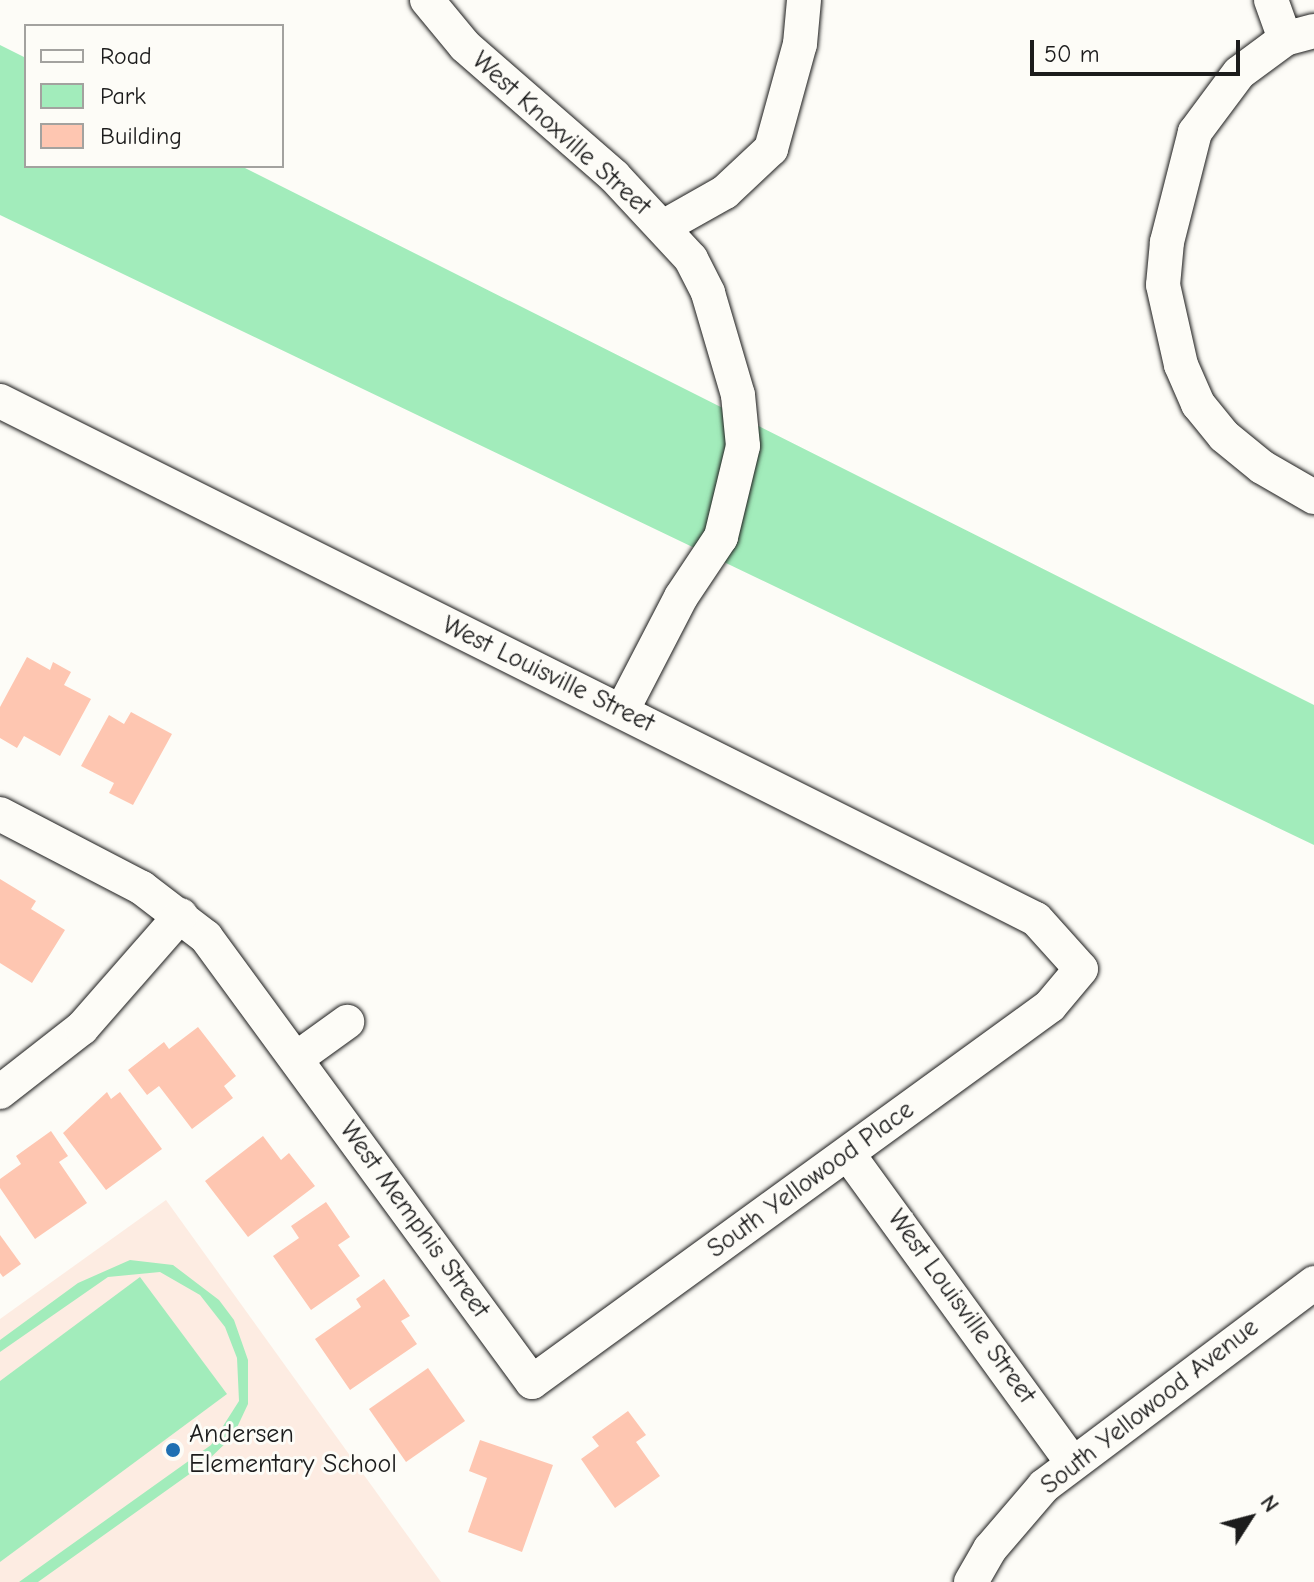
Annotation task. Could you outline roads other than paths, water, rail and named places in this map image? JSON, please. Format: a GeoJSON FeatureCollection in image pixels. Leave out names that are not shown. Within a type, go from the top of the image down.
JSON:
{"type":"FeatureCollection","features":[{"type":"Feature","properties":{"kind":"street","name":"West Knoxville Street"},"geometry":{"type":"LineString","coordinates":[[427,0],[465,46],[614,176],[691,259],[708,293],[738,395],[743,446],[721,537],[681,597],[622,711]]}},
{"type":"Feature","properties":{"kind":"street"},"geometry":{"type":"LineString","coordinates":[[663,227],[725,192],[771,149],[800,44],[804,0]]}},
{"type":"Feature","properties":{"kind":"street"},"geometry":{"type":"LineString","coordinates":[[1271,0],[1299,35],[1239,73],[1195,132],[1170,229],[1163,285],[1181,365],[1198,404],[1224,436],[1262,467],[1314,497]]}},
{"type":"Feature","properties":{"kind":"street","name":"West Louisville Street"},"geometry":{"type":"LineString","coordinates":[[0,401],[1036,919],[1081,969]]}},
{"type":"Feature","properties":{"kind":"street","name":"West Memphis Street"},"geometry":{"type":"LineString","coordinates":[[0,814],[108,868],[181,915],[226,961],[532,1382]]}},
{"type":"Feature","properties":{"kind":"street"},"geometry":{"type":"LineString","coordinates":[[0,1092],[82,1028],[181,915]]}},
{"type":"Feature","properties":{"kind":"street","name":"South Yellowood Place"},"geometry":{"type":"LineString","coordinates":[[532,1382],[1050,1006],[1081,969]]}},
{"type":"Feature","properties":{"kind":"street"},"geometry":{"type":"LineString","coordinates":[[297,1058],[347,1022]]}},
{"type":"Feature","properties":{"kind":"street","name":"West Louisville Street"},"geometry":{"type":"LineString","coordinates":[[848,1154],[1072,1462]]}},
{"type":"Feature","properties":{"kind":"street","name":"South Yellowood Avenue"},"geometry":{"type":"LineString","coordinates":[[971,1582],[1005,1530],[1072,1462],[1314,1283]]}},
{"type":"Feature","properties":{"kind":"place","name":"Andersen Elementary School"},"geometry":{"type":"Point","coordinates":[173,1450]}}]}
